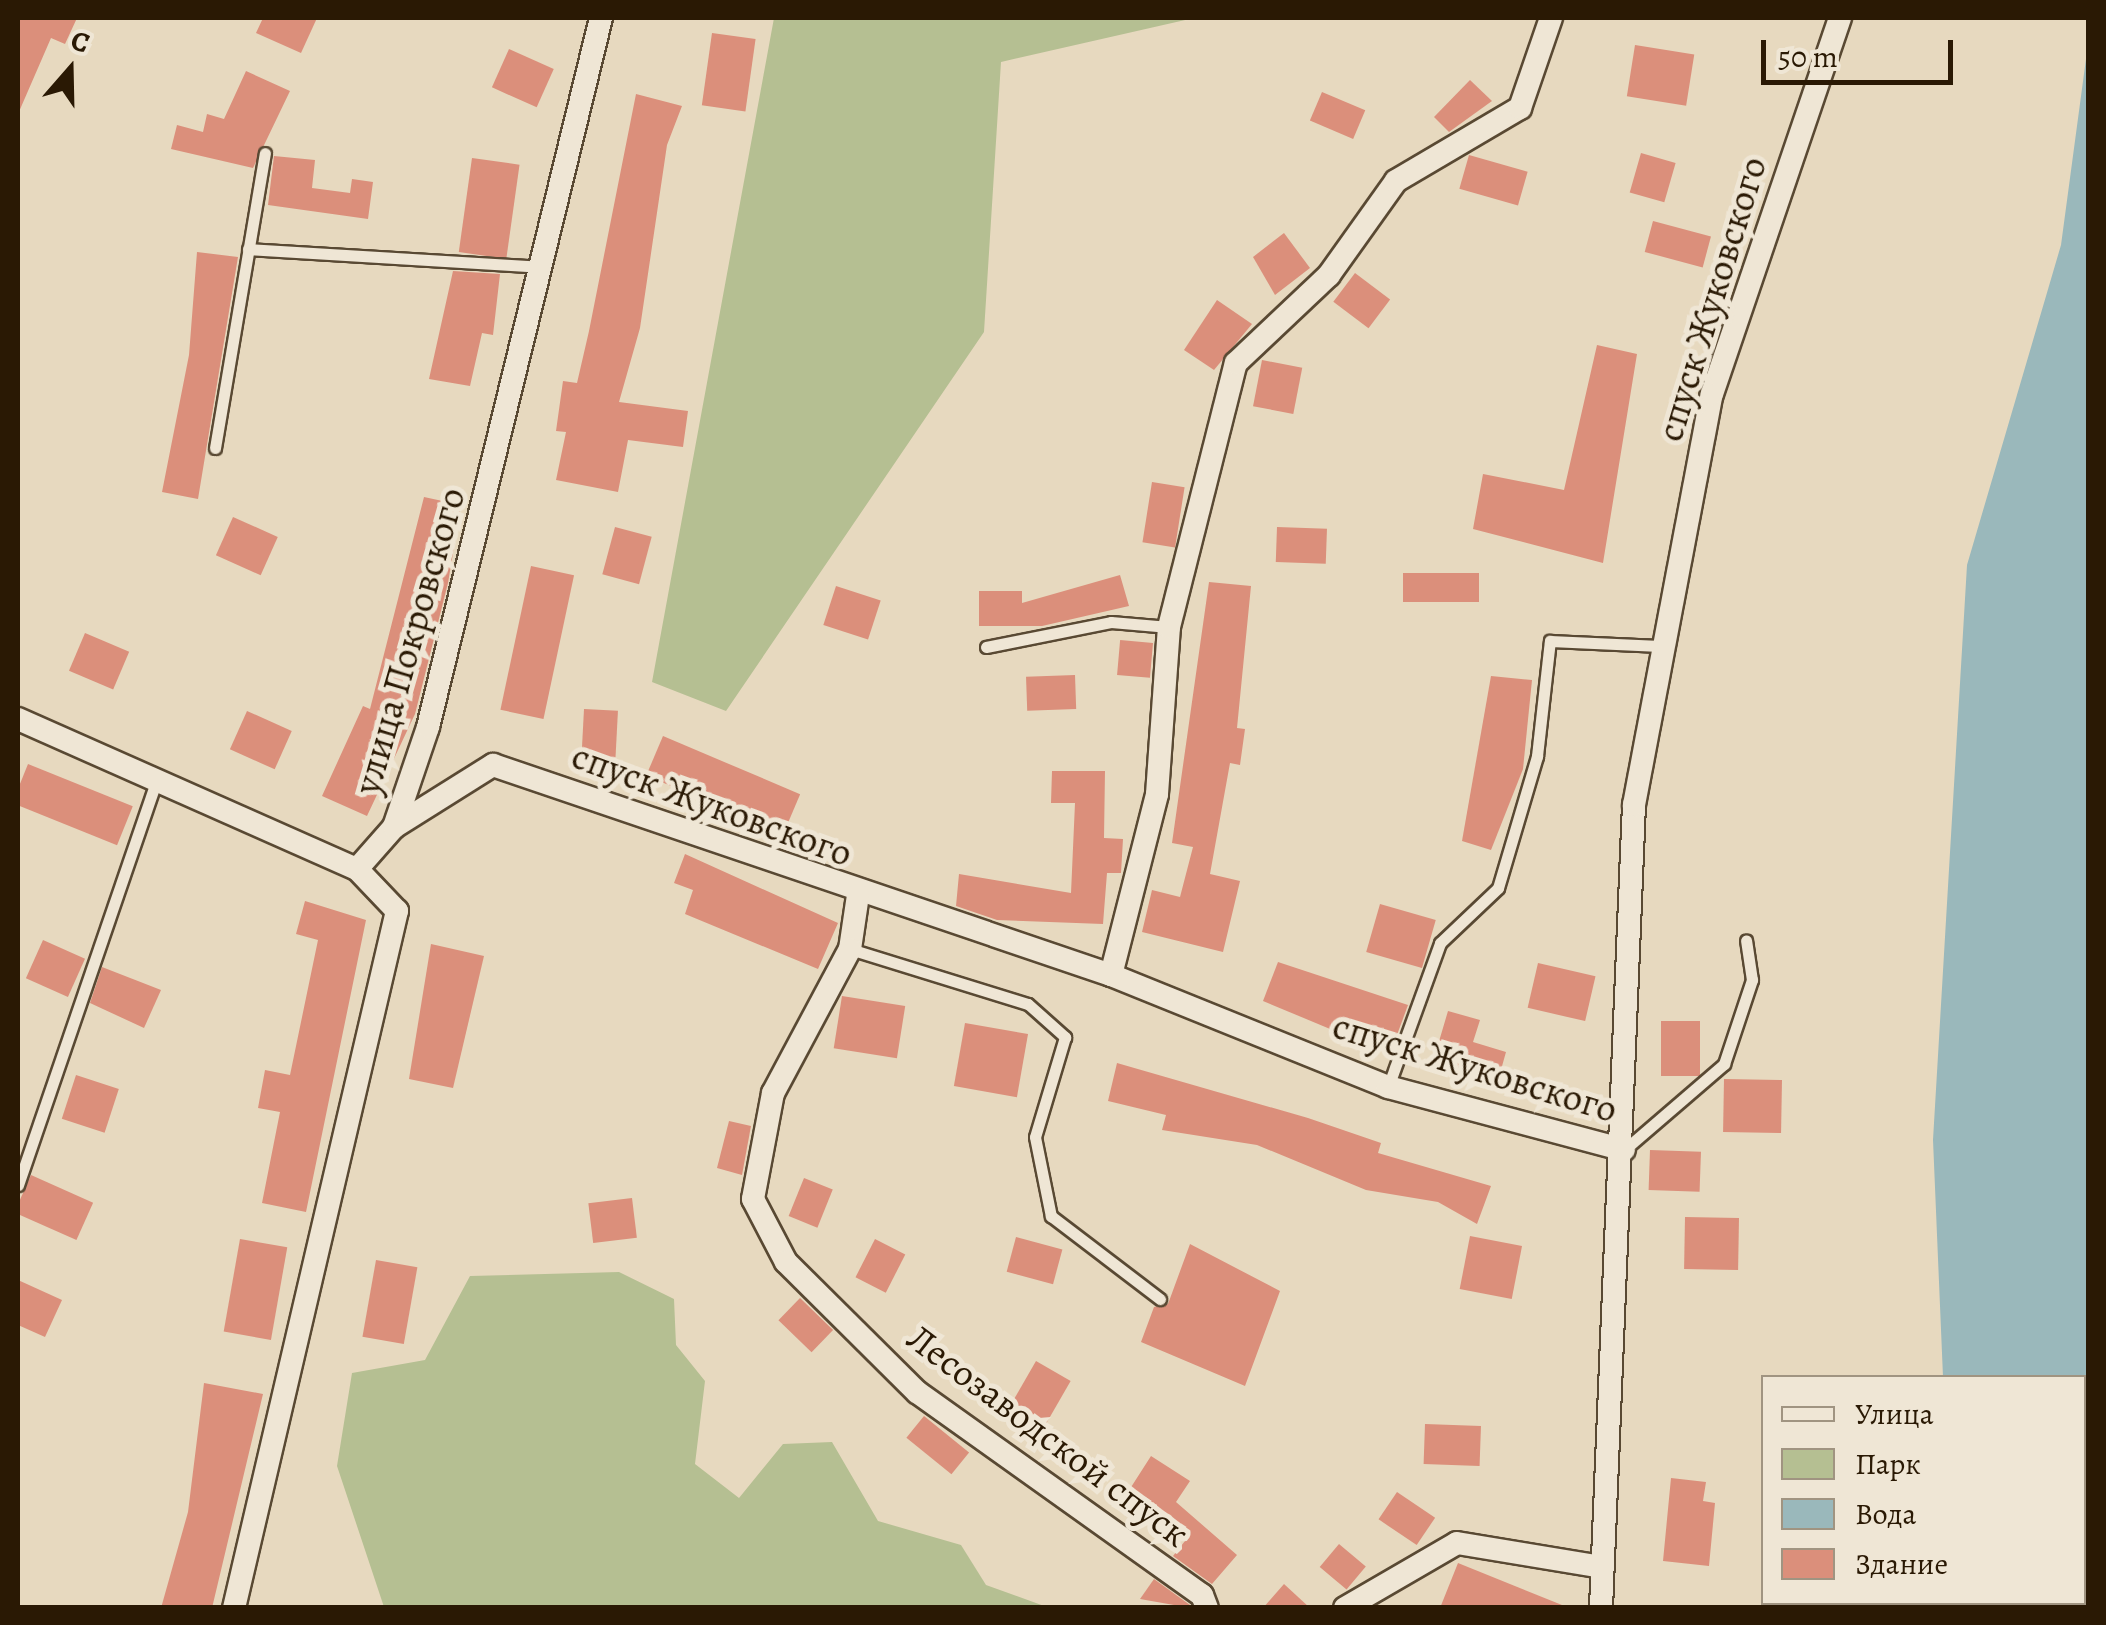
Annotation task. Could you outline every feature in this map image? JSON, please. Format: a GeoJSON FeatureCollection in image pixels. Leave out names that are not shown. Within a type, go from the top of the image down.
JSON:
{"type":"FeatureCollection","features":[{"type":"Feature","properties":{"kind":"street","name":"улица Покровского"},"geometry":{"type":"LineString","coordinates":[[357,869],[394,827],[546,267],[601,18]]}},
{"type":"Feature","properties":{"kind":"street"},"geometry":{"type":"LineString","coordinates":[[1111,975],[1157,794],[1169,627],[1236,363],[1329,275],[1396,180],[1520,108],[1551,18]]}},
{"type":"Feature","properties":{"kind":"street","name":"спуск Жуковского"},"geometry":{"type":"LineString","coordinates":[[394,827],[493,765],[858,894],[1111,975],[1388,1088],[1624,1150],[1634,805],[1660,646],[1712,394],[1840,18]]}},
{"type":"Feature","properties":{"kind":"street"},"geometry":{"type":"LineString","coordinates":[[18,719],[357,869],[396,911],[234,1608]]}},
{"type":"Feature","properties":{"kind":"street","name":"Лесозаводской спуск"},"geometry":{"type":"LineString","coordinates":[[858,894],[850,950],[773,1093],[753,1199],[786,1262],[917,1392],[1202,1594],[1207,1608]]}},
{"type":"Feature","properties":{"kind":"street"},"geometry":{"type":"LineString","coordinates":[[1601,1608],[1624,1150]]}},
{"type":"Feature","properties":{"kind":"street"},"geometry":{"type":"LineString","coordinates":[[1345,1608],[1457,1543],[1602,1567]]}},
{"type":"Feature","properties":{"kind":"lane"},"geometry":{"type":"LineString","coordinates":[[216,448],[265,153]]}},
{"type":"Feature","properties":{"kind":"lane"},"geometry":{"type":"LineString","coordinates":[[248,249],[546,267]]}},
{"type":"Feature","properties":{"kind":"lane"},"geometry":{"type":"LineString","coordinates":[[986,647],[1111,622],[1169,627]]}},
{"type":"Feature","properties":{"kind":"lane"},"geometry":{"type":"LineString","coordinates":[[1388,1088],[1440,943],[1498,888],[1537,756],[1550,642],[1660,646]]}},
{"type":"Feature","properties":{"kind":"lane"},"geometry":{"type":"LineString","coordinates":[[18,1186],[156,781]]}},
{"type":"Feature","properties":{"kind":"lane"},"geometry":{"type":"LineString","coordinates":[[1624,1150],[1724,1064],[1752,980],[1746,940]]}},
{"type":"Feature","properties":{"kind":"lane"},"geometry":{"type":"LineString","coordinates":[[850,950],[1028,1004],[1064,1037],[1035,1137],[1051,1216],[1160,1299]]}},
{"type":"Feature","properties":{"kind":"green space"},"geometry":{"type":"Polygon","coordinates":[[[774,18],[1194,18],[1001,62],[984,332],[726,711],[652,682],[774,18]]]}},
{"type":"Feature","properties":{"kind":"green space"},"geometry":{"type":"Polygon","coordinates":[[[619,1272],[674,1299],[676,1345],[705,1381],[695,1464],[739,1498],[783,1444],[832,1442],[878,1521],[961,1545],[986,1585],[1047,1607],[384,1607],[337,1466],[352,1373],[425,1360],[470,1276],[619,1272]]]}},
{"type":"Feature","properties":{"kind":"water"},"geometry":{"type":"Polygon","coordinates":[[[2088,44],[2088,1607],[1910,1607],[2086,1605],[2086,1375],[1943,1375],[1933,1140],[1967,565],[2061,245],[2088,44]]]}},
{"type":"Feature","properties":{"kind":"building"},"geometry":{"type":"Polygon","coordinates":[[[18,18],[77,18],[65,44],[51,38],[18,114],[18,18]]]}},
{"type":"Feature","properties":{"kind":"building"},"geometry":{"type":"Polygon","coordinates":[[[263,18],[317,18],[301,53],[256,33],[263,18]]]}},
{"type":"Feature","properties":{"kind":"building"},"geometry":{"type":"Polygon","coordinates":[[[712,33],[756,39],[745,111],[702,105],[712,33]]]}},
{"type":"Feature","properties":{"kind":"building"},"geometry":{"type":"Polygon","coordinates":[[[1635,45],[1694,54],[1686,106],[1627,96],[1635,45]]]}},
{"type":"Feature","properties":{"kind":"building"},"geometry":{"type":"Polygon","coordinates":[[[509,49],[554,69],[537,107],[492,87],[509,49]]]}},
{"type":"Feature","properties":{"kind":"building"},"geometry":{"type":"Polygon","coordinates":[[[246,71],[290,91],[253,168],[171,149],[177,125],[203,132],[207,114],[224,119],[246,71]]]}},
{"type":"Feature","properties":{"kind":"building"},"geometry":{"type":"Polygon","coordinates":[[[1470,80],[1492,101],[1449,132],[1434,117],[1470,80]]]}},
{"type":"Feature","properties":{"kind":"building"},"geometry":{"type":"Polygon","coordinates":[[[1322,92],[1365,110],[1353,139],[1310,121],[1322,92]]]}},
{"type":"Feature","properties":{"kind":"building"},"geometry":{"type":"Polygon","coordinates":[[[636,94],[682,106],[667,145],[640,328],[619,402],[688,411],[683,447],[628,440],[618,492],[556,480],[566,432],[556,431],[563,381],[577,383],[636,94]]]}},
{"type":"Feature","properties":{"kind":"building"},"geometry":{"type":"Polygon","coordinates":[[[1641,153],[1676,163],[1664,202],[1630,192],[1641,153]]]}},
{"type":"Feature","properties":{"kind":"building"},"geometry":{"type":"Polygon","coordinates":[[[1469,155],[1528,172],[1518,205],[1459,189],[1469,155]]]}},
{"type":"Feature","properties":{"kind":"building"},"geometry":{"type":"Polygon","coordinates":[[[274,156],[315,160],[312,188],[350,193],[352,179],[373,182],[368,219],[268,205],[274,156]]]}},
{"type":"Feature","properties":{"kind":"building"},"geometry":{"type":"Polygon","coordinates":[[[472,158],[520,165],[506,259],[459,252],[472,158]]]}},
{"type":"Feature","properties":{"kind":"building"},"geometry":{"type":"Polygon","coordinates":[[[1653,221],[1711,237],[1703,267],[1645,252],[1653,221]]]}},
{"type":"Feature","properties":{"kind":"building"},"geometry":{"type":"Polygon","coordinates":[[[1284,233],[1310,268],[1275,295],[1253,257],[1284,233]]]}},
{"type":"Feature","properties":{"kind":"building"},"geometry":{"type":"Polygon","coordinates":[[[197,252],[238,257],[198,499],[162,492],[189,355],[197,252]]]}},
{"type":"Feature","properties":{"kind":"building"},"geometry":{"type":"Polygon","coordinates":[[[453,271],[500,274],[493,335],[482,333],[470,386],[429,379],[453,271]]]}},
{"type":"Feature","properties":{"kind":"building"},"geometry":{"type":"Polygon","coordinates":[[[1355,273],[1390,299],[1368,328],[1333,302],[1355,273]]]}},
{"type":"Feature","properties":{"kind":"building"},"geometry":{"type":"Polygon","coordinates":[[[1217,300],[1252,324],[1214,370],[1184,350],[1217,300]]]}},
{"type":"Feature","properties":{"kind":"building"},"geometry":{"type":"Polygon","coordinates":[[[1597,345],[1637,354],[1603,563],[1473,529],[1483,474],[1564,490],[1597,345]]]}},
{"type":"Feature","properties":{"kind":"building"},"geometry":{"type":"Polygon","coordinates":[[[1262,360],[1302,368],[1293,414],[1253,406],[1262,360]]]}},
{"type":"Feature","properties":{"kind":"building"},"geometry":{"type":"Polygon","coordinates":[[[1152,482],[1185,487],[1175,547],[1142,542],[1152,482]]]}},
{"type":"Feature","properties":{"kind":"building"},"geometry":{"type":"Polygon","coordinates":[[[424,497],[461,505],[448,583],[415,714],[367,816],[322,796],[363,706],[370,709],[424,497]]]}},
{"type":"Feature","properties":{"kind":"building"},"geometry":{"type":"Polygon","coordinates":[[[233,517],[278,537],[261,575],[216,555],[233,517]]]}},
{"type":"Feature","properties":{"kind":"building"},"geometry":{"type":"Polygon","coordinates":[[[615,527],[652,537],[639,584],[602,574],[615,527]]]}},
{"type":"Feature","properties":{"kind":"building"},"geometry":{"type":"Polygon","coordinates":[[[1277,527],[1327,529],[1326,564],[1276,562],[1277,527]]]}},
{"type":"Feature","properties":{"kind":"building"},"geometry":{"type":"Polygon","coordinates":[[[531,566],[574,575],[543,719],[500,710],[531,566]]]}},
{"type":"Feature","properties":{"kind":"building"},"geometry":{"type":"Polygon","coordinates":[[[1403,573],[1479,573],[1479,602],[1403,602],[1403,573]]]}},
{"type":"Feature","properties":{"kind":"building"},"geometry":{"type":"Polygon","coordinates":[[[1120,575],[1129,606],[1042,626],[979,626],[979,591],[1022,591],[1022,603],[1120,575]]]}},
{"type":"Feature","properties":{"kind":"building"},"geometry":{"type":"Polygon","coordinates":[[[1209,582],[1251,586],[1237,728],[1245,729],[1240,765],[1230,763],[1210,874],[1240,881],[1223,952],[1142,932],[1152,890],[1180,897],[1193,847],[1172,843],[1209,582]]]}},
{"type":"Feature","properties":{"kind":"building"},"geometry":{"type":"Polygon","coordinates":[[[836,586],[881,601],[868,640],[823,625],[836,586]]]}},
{"type":"Feature","properties":{"kind":"building"},"geometry":{"type":"Polygon","coordinates":[[[85,633],[129,652],[113,689],[69,671],[85,633]]]}},
{"type":"Feature","properties":{"kind":"building"},"geometry":{"type":"Polygon","coordinates":[[[1120,640],[1153,643],[1150,678],[1117,675],[1120,640]]]}},
{"type":"Feature","properties":{"kind":"building"},"geometry":{"type":"Polygon","coordinates":[[[1075,675],[1076,709],[1027,711],[1026,677],[1075,675]]]}},
{"type":"Feature","properties":{"kind":"building"},"geometry":{"type":"Polygon","coordinates":[[[1491,676],[1532,680],[1523,769],[1491,850],[1462,841],[1491,676]]]}},
{"type":"Feature","properties":{"kind":"building"},"geometry":{"type":"Polygon","coordinates":[[[584,709],[618,711],[615,758],[582,756],[584,709]]]}},
{"type":"Feature","properties":{"kind":"building"},"geometry":{"type":"Polygon","coordinates":[[[247,711],[292,731],[275,769],[230,749],[247,711]]]}},
{"type":"Feature","properties":{"kind":"building"},"geometry":{"type":"Polygon","coordinates":[[[663,736],[800,794],[783,834],[646,776],[663,736]]]}},
{"type":"Feature","properties":{"kind":"building"},"geometry":{"type":"Polygon","coordinates":[[[28,764],[133,806],[117,845],[18,805],[18,789],[28,764]]]}},
{"type":"Feature","properties":{"kind":"building"},"geometry":{"type":"Polygon","coordinates":[[[1052,771],[1105,771],[1104,838],[1123,839],[1121,873],[1107,873],[1103,924],[997,920],[956,906],[959,874],[1071,893],[1075,803],[1051,803],[1052,771]]]}},
{"type":"Feature","properties":{"kind":"building"},"geometry":{"type":"Polygon","coordinates":[[[685,854],[838,923],[818,969],[685,914],[693,890],[674,883],[685,854]]]}},
{"type":"Feature","properties":{"kind":"building"},"geometry":{"type":"Polygon","coordinates":[[[305,901],[366,920],[306,1212],[262,1203],[280,1112],[258,1108],[265,1070],[290,1075],[318,940],[296,934],[305,901]]]}},
{"type":"Feature","properties":{"kind":"building"},"geometry":{"type":"Polygon","coordinates":[[[1380,904],[1436,920],[1422,968],[1366,952],[1380,904]]]}},
{"type":"Feature","properties":{"kind":"building"},"geometry":{"type":"Polygon","coordinates":[[[43,940],[85,959],[68,997],[26,978],[43,940]]]}},
{"type":"Feature","properties":{"kind":"building"},"geometry":{"type":"Polygon","coordinates":[[[431,944],[484,956],[453,1088],[409,1079],[431,944]]]}},
{"type":"Feature","properties":{"kind":"building"},"geometry":{"type":"Polygon","coordinates":[[[1278,962],[1408,1005],[1390,1054],[1263,1001],[1278,962]]]}},
{"type":"Feature","properties":{"kind":"building"},"geometry":{"type":"Polygon","coordinates":[[[1538,963],[1595,976],[1585,1021],[1528,1008],[1538,963]]]}},
{"type":"Feature","properties":{"kind":"building"},"geometry":{"type":"Polygon","coordinates":[[[102,967],[161,990],[144,1028],[90,1003],[102,967]]]}},
{"type":"Feature","properties":{"kind":"building"},"geometry":{"type":"Polygon","coordinates":[[[842,996],[905,1006],[897,1058],[834,1048],[842,996]]]}},
{"type":"Feature","properties":{"kind":"building"},"geometry":{"type":"Polygon","coordinates":[[[1448,1011],[1480,1020],[1473,1042],[1506,1052],[1497,1084],[1432,1065],[1448,1011]]]}},
{"type":"Feature","properties":{"kind":"building"},"geometry":{"type":"Polygon","coordinates":[[[1661,1021],[1700,1021],[1700,1076],[1661,1076],[1661,1021]]]}},
{"type":"Feature","properties":{"kind":"building"},"geometry":{"type":"Polygon","coordinates":[[[965,1023],[1028,1034],[1017,1097],[954,1086],[965,1023]]]}},
{"type":"Feature","properties":{"kind":"building"},"geometry":{"type":"Polygon","coordinates":[[[1117,1063],[1308,1118],[1381,1143],[1378,1153],[1491,1186],[1477,1224],[1438,1202],[1366,1190],[1257,1145],[1162,1130],[1166,1115],[1108,1101],[1117,1063]]]}},
{"type":"Feature","properties":{"kind":"building"},"geometry":{"type":"Polygon","coordinates":[[[76,1075],[119,1089],[105,1133],[62,1119],[76,1075]]]}},
{"type":"Feature","properties":{"kind":"building"},"geometry":{"type":"Polygon","coordinates":[[[1724,1079],[1782,1080],[1781,1133],[1723,1132],[1724,1079]]]}},
{"type":"Feature","properties":{"kind":"building"},"geometry":{"type":"Polygon","coordinates":[[[729,1121],[751,1126],[742,1175],[717,1168],[729,1121]]]}},
{"type":"Feature","properties":{"kind":"building"},"geometry":{"type":"Polygon","coordinates":[[[1650,1150],[1701,1152],[1700,1192],[1649,1190],[1650,1150]]]}},
{"type":"Feature","properties":{"kind":"building"},"geometry":{"type":"Polygon","coordinates":[[[31,1175],[93,1203],[76,1240],[18,1214],[18,1204],[31,1175]]]}},
{"type":"Feature","properties":{"kind":"building"},"geometry":{"type":"Polygon","coordinates":[[[804,1178],[833,1190],[817,1228],[789,1216],[804,1178]]]}},
{"type":"Feature","properties":{"kind":"building"},"geometry":{"type":"Polygon","coordinates":[[[632,1198],[637,1238],[593,1243],[588,1203],[632,1198]]]}},
{"type":"Feature","properties":{"kind":"building"},"geometry":{"type":"Polygon","coordinates":[[[1685,1217],[1739,1218],[1738,1270],[1684,1269],[1685,1217]]]}},
{"type":"Feature","properties":{"kind":"building"},"geometry":{"type":"Polygon","coordinates":[[[1470,1236],[1522,1246],[1512,1299],[1460,1289],[1470,1236]]]}},
{"type":"Feature","properties":{"kind":"building"},"geometry":{"type":"Polygon","coordinates":[[[1016,1237],[1062,1249],[1053,1284],[1007,1272],[1016,1237]]]}},
{"type":"Feature","properties":{"kind":"building"},"geometry":{"type":"Polygon","coordinates":[[[240,1239],[287,1247],[271,1340],[224,1332],[240,1239]]]}},
{"type":"Feature","properties":{"kind":"building"},"geometry":{"type":"Polygon","coordinates":[[[875,1239],[905,1254],[886,1293],[855,1277],[875,1239]]]}},
{"type":"Feature","properties":{"kind":"building"},"geometry":{"type":"Polygon","coordinates":[[[1190,1244],[1280,1291],[1245,1386],[1141,1342],[1154,1307],[1168,1304],[1190,1244]]]}},
{"type":"Feature","properties":{"kind":"building"},"geometry":{"type":"Polygon","coordinates":[[[376,1260],[417,1267],[404,1344],[362,1337],[376,1260]]]}},
{"type":"Feature","properties":{"kind":"building"},"geometry":{"type":"Polygon","coordinates":[[[18,1280],[62,1300],[45,1337],[18,1325],[18,1280]]]}},
{"type":"Feature","properties":{"kind":"building"},"geometry":{"type":"Polygon","coordinates":[[[800,1298],[833,1330],[812,1352],[778,1320],[800,1298]]]}},
{"type":"Feature","properties":{"kind":"building"},"geometry":{"type":"Polygon","coordinates":[[[1036,1361],[1071,1381],[1043,1429],[1008,1409],[1036,1361]]]}},
{"type":"Feature","properties":{"kind":"building"},"geometry":{"type":"Polygon","coordinates":[[[204,1383],[263,1394],[212,1608],[161,1608],[188,1512],[204,1383]]]}},
{"type":"Feature","properties":{"kind":"building"},"geometry":{"type":"Polygon","coordinates":[[[924,1416],[969,1453],[951,1474],[906,1438],[924,1416]]]}},
{"type":"Feature","properties":{"kind":"building"},"geometry":{"type":"Polygon","coordinates":[[[1425,1424],[1481,1426],[1480,1466],[1424,1464],[1425,1424]]]}},
{"type":"Feature","properties":{"kind":"building"},"geometry":{"type":"Polygon","coordinates":[[[1151,1456],[1190,1481],[1176,1502],[1237,1555],[1212,1584],[1173,1556],[1189,1536],[1126,1495],[1151,1456]]]}},
{"type":"Feature","properties":{"kind":"building"},"geometry":{"type":"Polygon","coordinates":[[[1671,1478],[1706,1482],[1703,1501],[1715,1503],[1709,1566],[1663,1561],[1671,1478]]]}},
{"type":"Feature","properties":{"kind":"building"},"geometry":{"type":"Polygon","coordinates":[[[1397,1492],[1435,1518],[1417,1545],[1379,1519],[1397,1492]]]}},
{"type":"Feature","properties":{"kind":"building"},"geometry":{"type":"Polygon","coordinates":[[[1339,1544],[1366,1566],[1347,1589],[1320,1567],[1339,1544]]]}},
{"type":"Feature","properties":{"kind":"building"},"geometry":{"type":"Polygon","coordinates":[[[1458,1563],[1567,1607],[1567,1608],[1440,1608],[1458,1563]]]}},
{"type":"Feature","properties":{"kind":"building"},"geometry":{"type":"Polygon","coordinates":[[[1154,1579],[1190,1605],[1191,1608],[1140,1599],[1154,1579]]]}},
{"type":"Feature","properties":{"kind":"building"},"geometry":{"type":"Polygon","coordinates":[[[1284,1584],[1310,1608],[1263,1608],[1284,1584]]]}}]}
